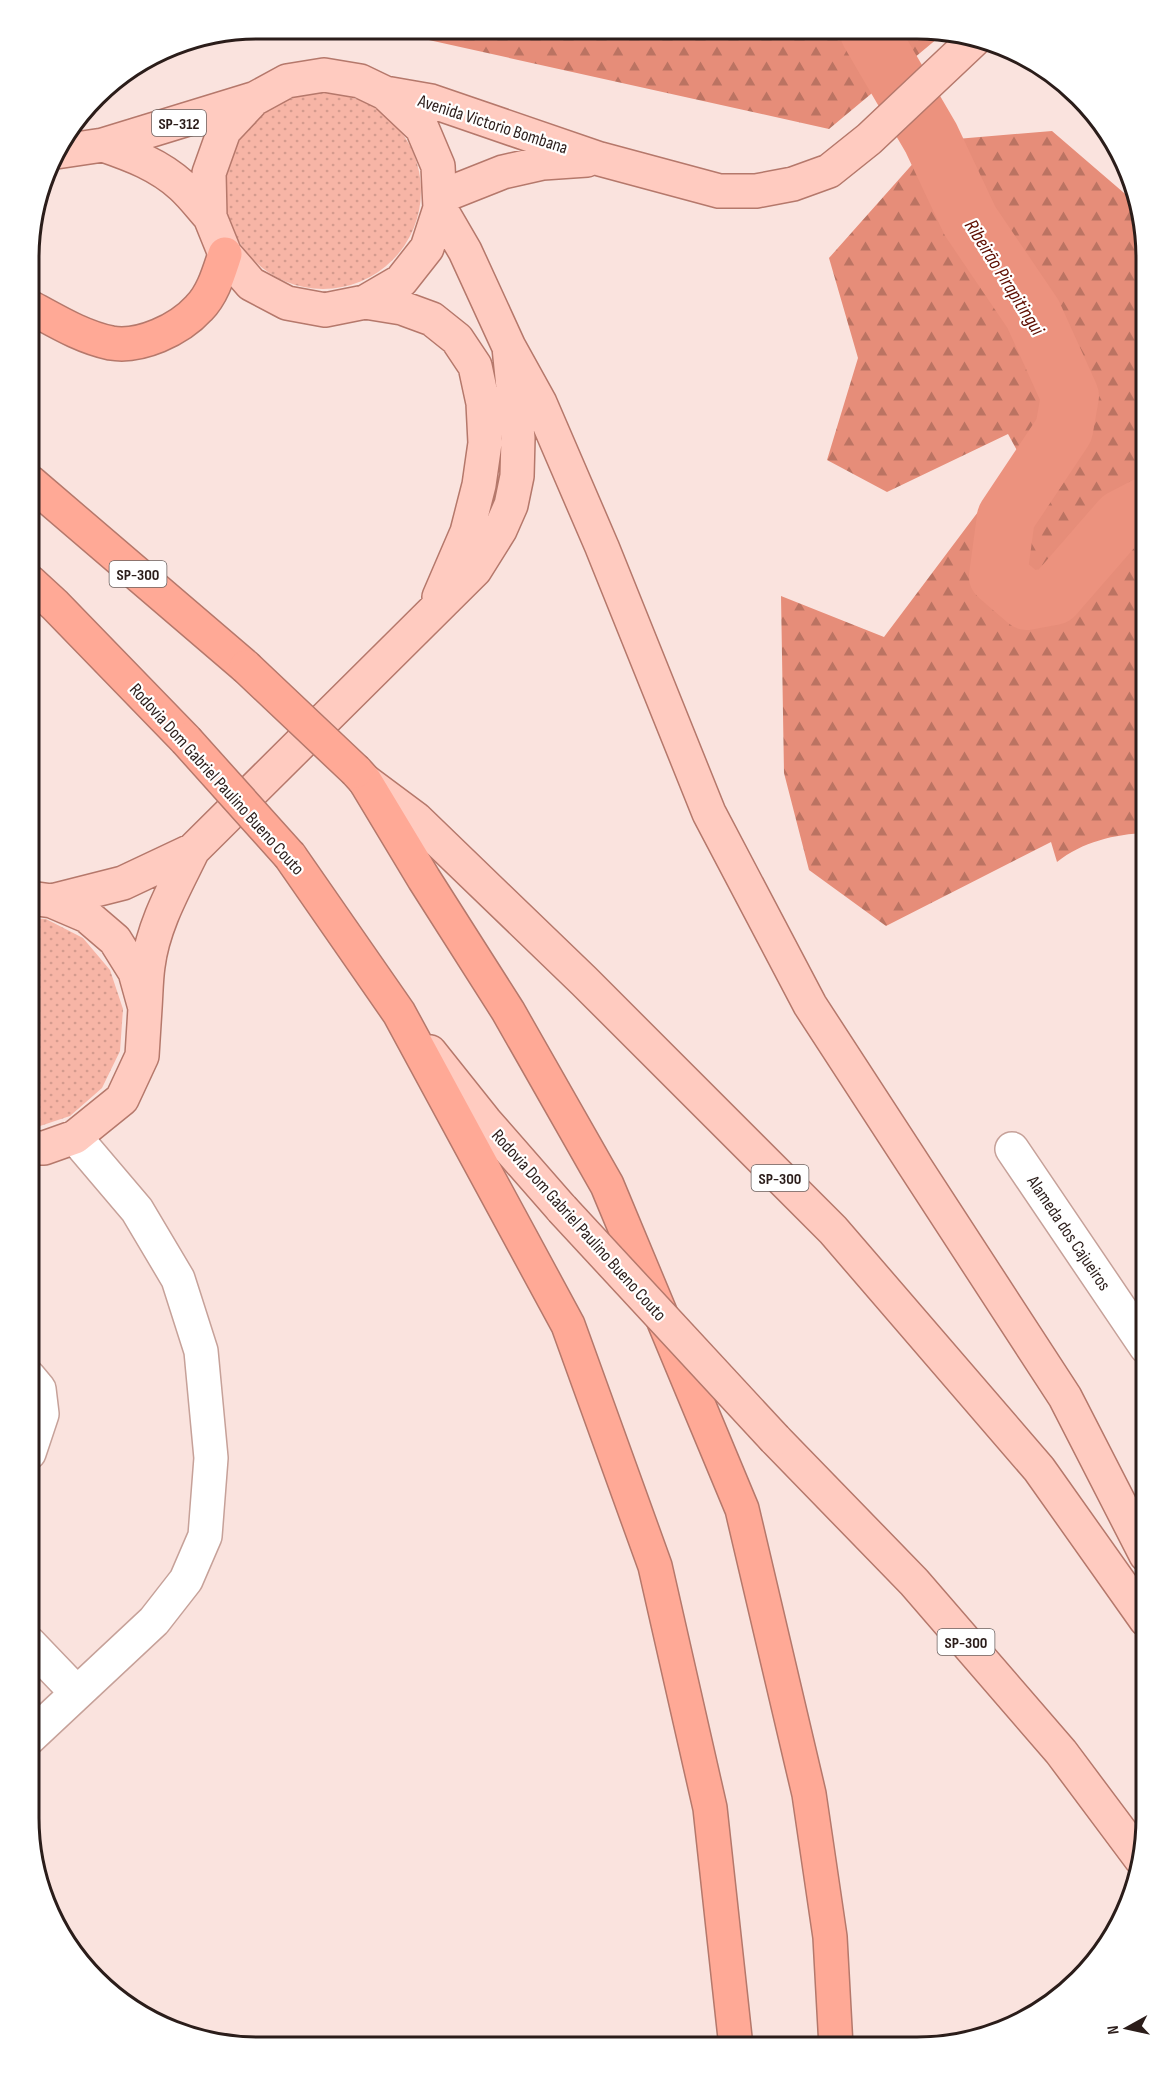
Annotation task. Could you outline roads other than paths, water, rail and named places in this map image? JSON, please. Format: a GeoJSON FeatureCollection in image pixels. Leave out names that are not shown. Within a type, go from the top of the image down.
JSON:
{"type":"FeatureCollection","features":[{"type":"Feature","properties":{"kind":"highway"},"geometry":{"type":"LineString","coordinates":[[39,312],[80,334],[113,343],[142,342],[172,329],[199,308],[216,282],[225,254]]}},
{"type":"Feature","properties":{"kind":"highway","name":"SP-300"},"geometry":{"type":"LineString","coordinates":[[39,490],[246,667],[360,776]]}},
{"type":"Feature","properties":{"kind":"highway","name":"Rodovia Dom Gabriel Paulino Bueno Couto"},"geometry":{"type":"LineString","coordinates":[[39,590],[186,740],[290,855],[399,1013]]}},
{"type":"Feature","properties":{"kind":"highway"},"geometry":{"type":"LineString","coordinates":[[360,776],[508,1011],[607,1185],[742,1509],[809,1794],[830,1937],[835,2037]]}},
{"type":"Feature","properties":{"kind":"highway"},"geometry":{"type":"LineString","coordinates":[[399,1013],[568,1325],[656,1566],[710,1808],[735,2037]]}},
{"type":"Feature","properties":{"kind":"main road","name":"Avenida Victorio Bombana"},"geometry":{"type":"LineString","coordinates":[[385,93],[431,101],[600,159],[719,191],[756,191],[793,184],[829,171],[869,140],[965,47]]}},
{"type":"Feature","properties":{"kind":"main road"},"geometry":{"type":"LineString","coordinates":[[365,303],[401,281],[427,248],[440,203],[438,166],[422,128],[385,93],[360,81],[324,75],[287,81],[254,99],[225,131],[209,173],[210,217],[225,254],[251,284],[286,303],[325,310],[365,303],[402,308],[432,319],[457,339],[475,366],[483,403],[485,443],[479,485],[467,532],[430,615]]}},
{"type":"Feature","properties":{"kind":"main road","name":"SP-312"},"geometry":{"type":"LineString","coordinates":[[67,150],[103,145],[254,99]]}},
{"type":"Feature","properties":{"kind":"main road","name":"SP-312"},"geometry":{"type":"LineString","coordinates":[[103,145],[136,157],[162,170],[183,186],[210,217]]}},
{"type":"Feature","properties":{"kind":"main road","name":"Avenida Victorio Bombana"},"geometry":{"type":"LineString","coordinates":[[440,203],[503,172],[543,162],[600,159]]}},
{"type":"Feature","properties":{"kind":"main road"},"geometry":{"type":"LineString","coordinates":[[440,203],[465,251],[509,347],[540,403],[598,537],[709,813],[810,1005],[1065,1397],[1136,1535]]}},
{"type":"Feature","properties":{"kind":"main road"},"geometry":{"type":"LineString","coordinates":[[39,1148],[75,1137],[122,1099],[142,1056],[148,966],[156,933],[170,897],[193,850],[475,570],[500,530],[511,505],[517,476],[518,438],[509,347]]}},
{"type":"Feature","properties":{"kind":"main road","name":"SP-300"},"geometry":{"type":"LineString","coordinates":[[360,776],[416,819],[593,990],[833,1230],[1039,1469],[1136,1606]]}},
{"type":"Feature","properties":{"kind":"main road"},"geometry":{"type":"LineString","coordinates":[[41,900],[123,882],[193,850]]}},
{"type":"Feature","properties":{"kind":"main road"},"geometry":{"type":"LineString","coordinates":[[41,900],[87,916],[116,940],[135,972],[145,1008]]}},
{"type":"Feature","properties":{"kind":"main road","name":"Rodovia Dom Gabriel Paulino Bueno Couto"},"geometry":{"type":"LineString","coordinates":[[399,1013],[485,1121],[562,1209],[775,1439],[914,1582],[1061,1752],[1134,1848]]}},
{"type":"Feature","properties":{"kind":"street"},"geometry":{"type":"LineString","coordinates":[[39,1728],[154,1621],[186,1580],[205,1536],[211,1458],[201,1351],[178,1279],[137,1209],[75,1137]]}},
{"type":"Feature","properties":{"kind":"street","name":"Alameda dos Cajueiros"},"geometry":{"type":"LineString","coordinates":[[1012,1149],[1136,1332]]}},
{"type":"Feature","properties":{"kind":"street"},"geometry":{"type":"LineString","coordinates":[[39,1389],[42,1414],[39,1423]]}},
{"type":"Feature","properties":{"kind":"street"},"geometry":{"type":"LineString","coordinates":[[39,1653],[76,1692]]}},
{"type":"Feature","properties":{"kind":"waterway","name":"Ribeirão Pirapitingui"},"geometry":{"type":"LineString","coordinates":[[873,39],[931,138],[970,221],[1033,314],[1070,396],[1064,430],[1006,517],[998,576],[1027,601],[1054,596],[1121,519],[1136,511]]}}]}
